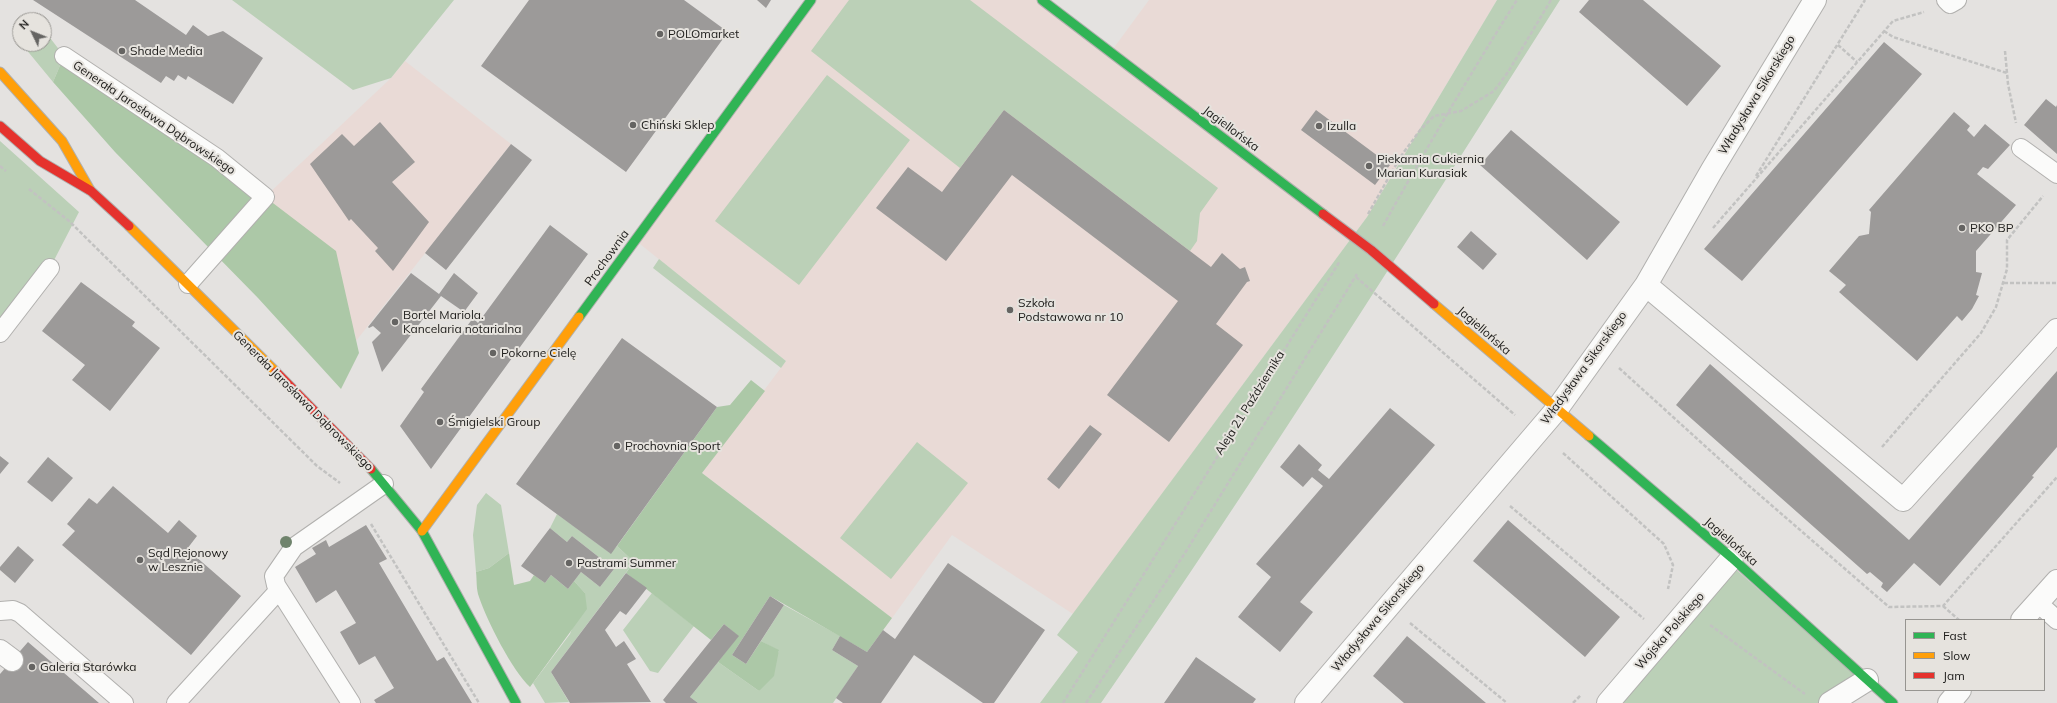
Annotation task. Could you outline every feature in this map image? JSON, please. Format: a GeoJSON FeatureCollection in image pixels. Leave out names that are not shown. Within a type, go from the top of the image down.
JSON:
{"type":"FeatureCollection","features":[{"type":"Feature","properties":{"kind":"street","name":"Prochownia"},"geometry":{"type":"LineString","coordinates":[[422,531],[811,0]]}},
{"type":"Feature","properties":{"kind":"street","name":"Jagiellońska"},"geometry":{"type":"LineString","coordinates":[[1042,0],[1371,250],[1732,558],[1893,703]]}},
{"type":"Feature","properties":{"kind":"street","name":"Władysława Sikorskiego"},"geometry":{"type":"LineString","coordinates":[[1306,703],[1557,409],[1598,349],[1646,285],[1712,170],[1815,0]]}},
{"type":"Feature","properties":{"kind":"street","name":"Generała Jarosława Dąbrowskiego"},"geometry":{"type":"LineString","coordinates":[[0,72],[62,141],[91,191]]}},
{"type":"Feature","properties":{"kind":"street","name":"Generała Jarosława Dąbrowskiego"},"geometry":{"type":"LineString","coordinates":[[0,126],[40,161],[91,191],[188,284],[364,460],[422,531],[516,703]]}},
{"type":"Feature","properties":{"kind":"street"},"geometry":{"type":"LineString","coordinates":[[1646,285],[1903,500],[2057,330]]}},
{"type":"Feature","properties":{"kind":"street","name":"Wojska Polskiego"},"geometry":{"type":"LineString","coordinates":[[1608,703],[1732,558]]}},
{"type":"Feature","properties":{"kind":"street"},"geometry":{"type":"LineString","coordinates":[[2023,619],[2057,581]]}},
{"type":"Feature","properties":{"kind":"street"},"geometry":{"type":"LineString","coordinates":[[1820,701],[1867,680]]}},
{"type":"Feature","properties":{"kind":"street"},"geometry":{"type":"LineString","coordinates":[[1949,703],[1959,691]]}},
{"type":"Feature","properties":{"kind":"lane","name":"Generała Jarosława Dąbrowskiego"},"geometry":{"type":"LineString","coordinates":[[64,56],[217,158],[265,197],[188,284]]}},
{"type":"Feature","properties":{"kind":"lane"},"geometry":{"type":"LineString","coordinates":[[2021,148],[2057,174]]}},
{"type":"Feature","properties":{"kind":"lane"},"geometry":{"type":"LineString","coordinates":[[0,333],[50,268]]}},
{"type":"Feature","properties":{"kind":"lane"},"geometry":{"type":"LineString","coordinates":[[351,703],[279,590],[274,581],[274,576],[291,550],[384,484]]}},
{"type":"Feature","properties":{"kind":"lane"},"geometry":{"type":"LineString","coordinates":[[176,703],[279,590]]}},
{"type":"Feature","properties":{"kind":"lane"},"geometry":{"type":"LineString","coordinates":[[2038,603],[2057,620]]}},
{"type":"Feature","properties":{"kind":"lane"},"geometry":{"type":"LineString","coordinates":[[0,611],[13,610],[20,613],[124,703]]}},
{"type":"Feature","properties":{"kind":"path","name":"Aleja 21 Października"},"geometry":{"type":"LineString","coordinates":[[1086,703],[1185,553],[1356,277],[1446,113],[1516,0]]}},
{"type":"Feature","properties":{"kind":"path","name":"Aleja 21 Października"},"geometry":{"type":"LineString","coordinates":[[1063,703],[1355,237],[1402,156],[1413,140],[1434,116],[1461,111],[1494,91],[1551,0]]}},
{"type":"Feature","properties":{"kind":"path"},"geometry":{"type":"LineString","coordinates":[[1752,183],[1865,0]]}},
{"type":"Feature","properties":{"kind":"path"},"geometry":{"type":"LineString","coordinates":[[1710,231],[1893,21],[1951,1]]}},
{"type":"Feature","properties":{"kind":"path"},"geometry":{"type":"LineString","coordinates":[[1884,31],[1893,37],[2007,73]]}},
{"type":"Feature","properties":{"kind":"path"},"geometry":{"type":"LineString","coordinates":[[1838,45],[1857,62]]}},
{"type":"Feature","properties":{"kind":"path"},"geometry":{"type":"LineString","coordinates":[[2005,51],[2007,73],[2021,148]]}},
{"type":"Feature","properties":{"kind":"path"},"geometry":{"type":"LineString","coordinates":[[0,166],[11,175]]}},
{"type":"Feature","properties":{"kind":"path"},"geometry":{"type":"LineString","coordinates":[[23,184],[69,221],[318,466],[339,481],[357,503],[479,703]]}},
{"type":"Feature","properties":{"kind":"path"},"geometry":{"type":"LineString","coordinates":[[1864,467],[1981,334],[1996,307],[2004,283],[2007,269],[2007,240],[2047,191]]}},
{"type":"Feature","properties":{"kind":"path"},"geometry":{"type":"LineString","coordinates":[[1356,277],[1536,433],[1559,450],[1664,544],[1673,565],[1666,596]]}},
{"type":"Feature","properties":{"kind":"path"},"geometry":{"type":"LineString","coordinates":[[2004,283],[2057,284]]}},
{"type":"Feature","properties":{"kind":"path"},"geometry":{"type":"LineString","coordinates":[[1598,349],[1747,484],[1889,607],[1943,606],[1958,619]]}},
{"type":"Feature","properties":{"kind":"path"},"geometry":{"type":"LineString","coordinates":[[1943,606],[2057,477]]}},
{"type":"Feature","properties":{"kind":"path"},"geometry":{"type":"LineString","coordinates":[[1505,512],[1515,500]]}},
{"type":"Feature","properties":{"kind":"path"},"geometry":{"type":"LineString","coordinates":[[1510,506],[1646,620]]}},
{"type":"Feature","properties":{"kind":"path"},"geometry":{"type":"LineString","coordinates":[[1689,609],[1820,701]]}},
{"type":"Feature","properties":{"kind":"path"},"geometry":{"type":"LineString","coordinates":[[1408,621],[1507,703]]}},
{"type":"Feature","properties":{"kind":"shaded area","name":"Szkoła Podstawowa nr 10"},"geometry":{"type":"Polygon","coordinates":[[[811,0],[1042,0],[1110,53],[1149,0],[1497,0],[1367,217],[1073,614],[952,535],[892,618],[702,473],[786,361],[635,240],[811,0]]]}},
{"type":"Feature","properties":{"kind":"shaded area"},"geometry":{"type":"Polygon","coordinates":[[[405,61],[511,144],[356,341],[355,333],[265,197],[391,78],[405,61]]]}},
{"type":"Feature","properties":{"kind":"green space"},"geometry":{"type":"Polygon","coordinates":[[[232,0],[454,0],[391,78],[353,90],[232,0]]]}},
{"type":"Feature","properties":{"kind":"green space"},"geometry":{"type":"Polygon","coordinates":[[[849,0],[970,0],[1218,188],[1200,213],[1197,241],[1190,251],[1004,110],[960,168],[811,51],[849,0]]]}},
{"type":"Feature","properties":{"kind":"green space"},"geometry":{"type":"Polygon","coordinates":[[[1497,0],[1560,0],[1277,442],[1101,703],[1040,703],[1078,652],[1057,635],[1367,217],[1497,0]]]}},
{"type":"Feature","properties":{"kind":"green space"},"geometry":{"type":"Polygon","coordinates":[[[52,40],[64,56],[53,82],[28,52],[52,52],[52,40]]]}},
{"type":"Feature","properties":{"kind":"green space"},"geometry":{"type":"Polygon","coordinates":[[[64,56],[265,197],[336,251],[359,353],[341,389],[258,298],[115,152],[53,82],[64,56]]]}},
{"type":"Feature","properties":{"kind":"green space"},"geometry":{"type":"Polygon","coordinates":[[[827,75],[910,140],[799,285],[715,221],[827,75]]]}},
{"type":"Feature","properties":{"kind":"green space"},"geometry":{"type":"Polygon","coordinates":[[[0,141],[79,212],[50,268],[0,333],[0,141]]]}},
{"type":"Feature","properties":{"kind":"green space"},"geometry":{"type":"Polygon","coordinates":[[[659,259],[786,361],[781,368],[653,268],[659,259]]]}},
{"type":"Feature","properties":{"kind":"green space"},"geometry":{"type":"Polygon","coordinates":[[[751,380],[765,391],[702,473],[892,618],[867,652],[770,596],[732,655],[746,664],[761,641],[779,650],[774,676],[759,691],[718,662],[738,636],[724,624],[711,640],[626,573],[634,562],[617,546],[717,407],[730,405],[751,380]]]}},
{"type":"Feature","properties":{"kind":"green space"},"geometry":{"type":"Polygon","coordinates":[[[917,442],[968,483],[891,579],[840,538],[917,442]]]}},
{"type":"Feature","properties":{"kind":"green space"},"geometry":{"type":"Polygon","coordinates":[[[486,493],[501,505],[509,553],[489,568],[476,572],[473,535],[477,505],[486,493]]]}},
{"type":"Feature","properties":{"kind":"green space"},"geometry":{"type":"Polygon","coordinates":[[[557,514],[610,553],[617,546],[634,562],[551,672],[569,702],[545,703],[533,683],[570,634],[585,593],[574,581],[581,572],[600,587],[614,569],[572,536],[567,542],[550,528],[557,514]]]}},
{"type":"Feature","properties":{"kind":"green space"},"geometry":{"type":"Polygon","coordinates":[[[509,553],[514,585],[530,581],[534,575],[545,583],[551,575],[568,589],[574,581],[585,593],[587,609],[530,687],[516,669],[501,645],[488,619],[477,591],[476,572],[489,568],[509,553]]]}},
{"type":"Feature","properties":{"kind":"green space"},"geometry":{"type":"Polygon","coordinates":[[[1732,566],[1860,679],[1821,703],[1614,703],[1732,566]]]}},
{"type":"Feature","properties":{"kind":"green space"},"geometry":{"type":"Polygon","coordinates":[[[652,593],[694,626],[658,673],[650,671],[623,630],[652,593]]]}},
{"type":"Feature","properties":{"kind":"green space"},"geometry":{"type":"Polygon","coordinates":[[[784,605],[840,636],[832,650],[858,666],[833,703],[698,703],[690,697],[718,662],[759,691],[779,651],[761,641],[784,605]]]}},
{"type":"Feature","properties":{"kind":"building"},"geometry":{"type":"Polygon","coordinates":[[[33,0],[135,0],[186,35],[193,25],[208,36],[223,31],[263,58],[233,104],[188,76],[186,80],[178,75],[174,81],[166,76],[161,83],[33,0]]]}},
{"type":"Feature","properties":{"kind":"building"},"geometry":{"type":"Polygon","coordinates":[[[529,0],[684,0],[728,32],[626,172],[481,66],[529,0]]]}},
{"type":"Feature","properties":{"kind":"building"},"geometry":{"type":"Polygon","coordinates":[[[757,0],[771,0],[766,8],[757,0]]]}},
{"type":"Feature","properties":{"kind":"building"},"geometry":{"type":"Polygon","coordinates":[[[1589,0],[1643,0],[1721,66],[1687,106],[1579,12],[1589,0]]]}},
{"type":"Feature","properties":{"kind":"building"},"geometry":{"type":"Polygon","coordinates":[[[1884,42],[1922,74],[1742,281],[1704,249],[1884,42]]]}},
{"type":"Feature","properties":{"kind":"building"},"geometry":{"type":"Polygon","coordinates":[[[2046,99],[2056,107],[2057,105],[2057,154],[2024,125],[2046,99]]]}},
{"type":"Feature","properties":{"kind":"building"},"geometry":{"type":"Polygon","coordinates":[[[1004,110],[1211,267],[1222,253],[1240,269],[1245,267],[1250,281],[1247,282],[1216,324],[1243,345],[1169,442],[1107,395],[1178,301],[1012,175],[946,261],[876,208],[908,167],[942,192],[1004,110]]]}},
{"type":"Feature","properties":{"kind":"building"},"geometry":{"type":"Polygon","coordinates":[[[1316,110],[1390,165],[1375,185],[1301,130],[1316,110]]]}},
{"type":"Feature","properties":{"kind":"building"},"geometry":{"type":"Polygon","coordinates":[[[1954,112],[1970,126],[1967,130],[1974,137],[1985,124],[2010,145],[1988,169],[1983,167],[1977,174],[2016,205],[1976,251],[1976,272],[1982,273],[1976,295],[1979,296],[1972,309],[1962,321],[1957,316],[1917,361],[1839,292],[1846,285],[1829,271],[1859,236],[1869,234],[1871,212],[1869,210],[1954,112]]]}},
{"type":"Feature","properties":{"kind":"building"},"geometry":{"type":"Polygon","coordinates":[[[380,122],[415,162],[392,182],[429,222],[393,271],[375,251],[378,248],[351,219],[349,221],[310,164],[342,134],[354,146],[380,122]]]}},
{"type":"Feature","properties":{"kind":"building"},"geometry":{"type":"Polygon","coordinates":[[[1511,130],[1620,222],[1587,260],[1480,165],[1511,130]]]}},
{"type":"Feature","properties":{"kind":"building"},"geometry":{"type":"Polygon","coordinates":[[[511,144],[532,160],[446,270],[425,253],[511,144]]]}},
{"type":"Feature","properties":{"kind":"building"},"geometry":{"type":"Polygon","coordinates":[[[550,225],[588,254],[431,469],[400,426],[424,392],[421,389],[473,318],[478,323],[550,225]]]}},
{"type":"Feature","properties":{"kind":"building"},"geometry":{"type":"Polygon","coordinates":[[[1471,231],[1497,254],[1483,270],[1457,247],[1471,231]]]}},
{"type":"Feature","properties":{"kind":"building"},"geometry":{"type":"Polygon","coordinates":[[[411,273],[439,294],[454,273],[478,293],[464,312],[441,296],[382,372],[372,342],[381,333],[373,326],[368,327],[411,273]]]}},
{"type":"Feature","properties":{"kind":"building"},"geometry":{"type":"Polygon","coordinates":[[[81,282],[135,322],[132,326],[160,348],[110,411],[72,380],[85,365],[42,331],[81,282]]]}},
{"type":"Feature","properties":{"kind":"building","name":"Prochovnia Sport"},"geometry":{"type":"Polygon","coordinates":[[[622,338],[717,407],[611,554],[516,484],[622,338]]]}},
{"type":"Feature","properties":{"kind":"building"},"geometry":{"type":"Polygon","coordinates":[[[1710,364],[1909,540],[2057,371],[2057,447],[2032,476],[2034,477],[1940,586],[1914,563],[1887,592],[1881,587],[1883,583],[1870,572],[1867,574],[1676,405],[1710,364]]]}},
{"type":"Feature","properties":{"kind":"building"},"geometry":{"type":"Polygon","coordinates":[[[1390,408],[1435,445],[1300,602],[1313,612],[1280,652],[1238,617],[1271,577],[1256,564],[1323,486],[1312,477],[1303,487],[1280,467],[1299,444],[1322,465],[1318,470],[1329,479],[1390,408]]]}},
{"type":"Feature","properties":{"kind":"building"},"geometry":{"type":"Polygon","coordinates":[[[1090,425],[1102,434],[1059,489],[1047,479],[1090,425]]]}},
{"type":"Feature","properties":{"kind":"building"},"geometry":{"type":"Polygon","coordinates":[[[0,456],[9,463],[0,474],[0,456]]]}},
{"type":"Feature","properties":{"kind":"building"},"geometry":{"type":"Polygon","coordinates":[[[48,457],[73,478],[52,502],[27,482],[48,457]]]}},
{"type":"Feature","properties":{"kind":"building","name":"Sąd Rejonowy w Lesznie"},"geometry":{"type":"Polygon","coordinates":[[[113,486],[168,533],[179,520],[197,536],[187,549],[241,596],[191,655],[62,545],[75,531],[67,524],[89,498],[97,504],[113,486]]]}},
{"type":"Feature","properties":{"kind":"building"},"geometry":{"type":"Polygon","coordinates":[[[1508,520],[1620,617],[1585,657],[1473,561],[1508,520]]]}},
{"type":"Feature","properties":{"kind":"building"},"geometry":{"type":"Polygon","coordinates":[[[366,525],[387,559],[379,563],[437,661],[444,657],[472,703],[376,703],[374,700],[394,688],[375,656],[359,665],[340,632],[356,623],[336,590],[316,603],[295,567],[316,554],[312,548],[326,540],[329,547],[366,525]]]}},
{"type":"Feature","properties":{"kind":"building"},"geometry":{"type":"Polygon","coordinates":[[[550,528],[567,542],[572,536],[614,569],[600,587],[581,572],[568,589],[551,575],[545,583],[521,566],[550,528]]]}},
{"type":"Feature","properties":{"kind":"building"},"geometry":{"type":"Polygon","coordinates":[[[18,546],[34,560],[15,583],[0,570],[0,567],[18,546]]]}},
{"type":"Feature","properties":{"kind":"building"},"geometry":{"type":"Polygon","coordinates":[[[948,563],[1045,630],[994,703],[983,703],[914,655],[881,703],[843,703],[836,698],[858,666],[832,650],[840,636],[867,652],[883,630],[895,639],[948,563]]]}},
{"type":"Feature","properties":{"kind":"building"},"geometry":{"type":"Polygon","coordinates":[[[626,573],[647,588],[626,615],[620,611],[605,630],[616,647],[624,641],[636,659],[627,664],[651,702],[570,703],[551,672],[626,573]]]}},
{"type":"Feature","properties":{"kind":"building"},"geometry":{"type":"Polygon","coordinates":[[[770,596],[784,605],[746,664],[732,655],[770,596]]]}},
{"type":"Feature","properties":{"kind":"building"},"geometry":{"type":"Polygon","coordinates":[[[724,624],[739,636],[690,697],[698,703],[666,703],[663,700],[724,624]]]}},
{"type":"Feature","properties":{"kind":"building"},"geometry":{"type":"Polygon","coordinates":[[[1407,636],[1486,703],[1404,703],[1373,676],[1407,636]]]}},
{"type":"Feature","properties":{"kind":"building","name":"Galeria Starówka"},"geometry":{"type":"Polygon","coordinates":[[[28,642],[99,703],[0,703],[0,674],[28,642]]]}},
{"type":"Feature","properties":{"kind":"building"},"geometry":{"type":"Polygon","coordinates":[[[1196,657],[1256,699],[1253,703],[1164,703],[1196,657]]]}},
{"type":"Feature","properties":{"kind":"traffic: fast"},"geometry":{"type":"LineString","coordinates":[[579,317],[811,0]]}},
{"type":"Feature","properties":{"kind":"traffic: fast"},"geometry":{"type":"LineString","coordinates":[[1042,0],[1323,214]]}},
{"type":"Feature","properties":{"kind":"traffic: fast"},"geometry":{"type":"LineString","coordinates":[[1589,436],[1732,558],[1893,703]]}},
{"type":"Feature","properties":{"kind":"traffic: fast"},"geometry":{"type":"LineString","coordinates":[[371,469],[422,531],[516,703]]}},
{"type":"Feature","properties":{"kind":"traffic: slow"},"geometry":{"type":"LineString","coordinates":[[0,72],[62,141],[90,190]]}},
{"type":"Feature","properties":{"kind":"traffic: slow"},"geometry":{"type":"LineString","coordinates":[[129,226],[276,372]]}},
{"type":"Feature","properties":{"kind":"traffic: slow"},"geometry":{"type":"LineString","coordinates":[[1434,304],[1589,436]]}},
{"type":"Feature","properties":{"kind":"traffic: slow"},"geometry":{"type":"LineString","coordinates":[[422,531],[579,317]]}},
{"type":"Feature","properties":{"kind":"traffic: jam"},"geometry":{"type":"LineString","coordinates":[[0,126],[40,161],[91,191],[129,226]]}},
{"type":"Feature","properties":{"kind":"traffic: jam"},"geometry":{"type":"LineString","coordinates":[[1323,214],[1371,250],[1434,304]]}},
{"type":"Feature","properties":{"kind":"traffic: jam"},"geometry":{"type":"LineString","coordinates":[[276,372],[371,469]]}},
{"type":"Feature","properties":{"kind":"place","name":"POLOmarket"},"geometry":{"type":"Point","coordinates":[660,34]}},
{"type":"Feature","properties":{"kind":"place","name":"Shade Media"},"geometry":{"type":"Point","coordinates":[122,51]}},
{"type":"Feature","properties":{"kind":"place","name":"Chiński Sklep"},"geometry":{"type":"Point","coordinates":[633,125]}},
{"type":"Feature","properties":{"kind":"place","name":"Izulla"},"geometry":{"type":"Point","coordinates":[1319,126]}},
{"type":"Feature","properties":{"kind":"place","name":"Piekarnia Cukiernia Marian Kurasiak"},"geometry":{"type":"Point","coordinates":[1369,166]}},
{"type":"Feature","properties":{"kind":"place","name":"PKO BP"},"geometry":{"type":"Point","coordinates":[1962,228]}},
{"type":"Feature","properties":{"kind":"place","name":"Szkoła Podstawowa nr 10"},"geometry":{"type":"Point","coordinates":[1010,310]}},
{"type":"Feature","properties":{"kind":"place","name":"Bortel Mariola. Kancelaria notarialna"},"geometry":{"type":"Point","coordinates":[395,322]}},
{"type":"Feature","properties":{"kind":"place","name":"Pokorne Cielę"},"geometry":{"type":"Point","coordinates":[493,353]}},
{"type":"Feature","properties":{"kind":"place","name":"Śmigielski Group"},"geometry":{"type":"Point","coordinates":[440,422]}},
{"type":"Feature","properties":{"kind":"place","name":"Prochovnia Sport"},"geometry":{"type":"Point","coordinates":[617,446]}},
{"type":"Feature","properties":{"kind":"place","name":"Sąd Rejonowy w Lesznie"},"geometry":{"type":"Point","coordinates":[140,560]}},
{"type":"Feature","properties":{"kind":"place","name":"Pastrami Summer"},"geometry":{"type":"Point","coordinates":[569,563]}},
{"type":"Feature","properties":{"kind":"place","name":"Galeria Starówka"},"geometry":{"type":"Point","coordinates":[32,667]}}]}
